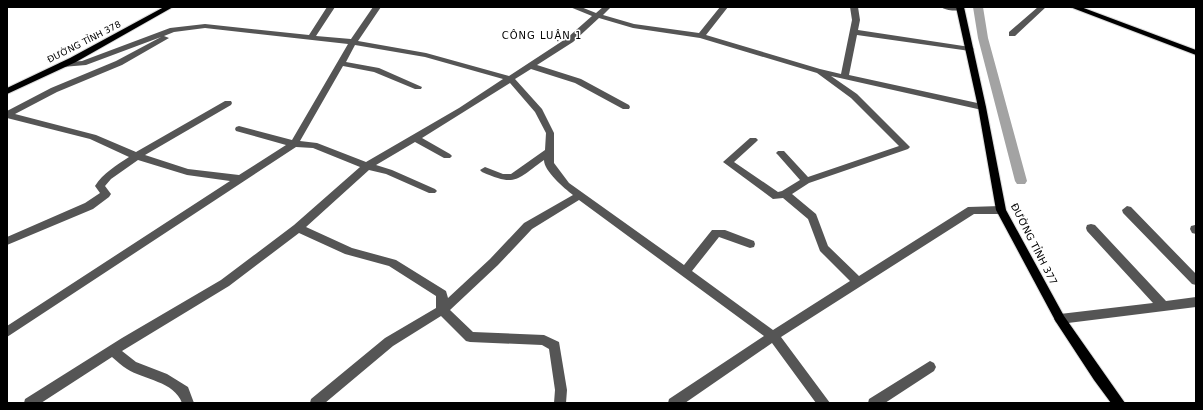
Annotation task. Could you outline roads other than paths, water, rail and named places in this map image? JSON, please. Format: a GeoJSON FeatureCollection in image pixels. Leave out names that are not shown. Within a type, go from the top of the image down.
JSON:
{"type":"FeatureCollection","features":[{"type":"Feature","properties":{"kind":"main road","name":"ĐƯỜNG TỈNH 378"},"geometry":{"type":"LineString","coordinates":[[7,91],[118,36],[169,7]]}},
{"type":"Feature","properties":{"kind":"main road"},"geometry":{"type":"LineString","coordinates":[[1074,7],[1196,53]]}},
{"type":"Feature","properties":{"kind":"main road","name":"ĐƯỜNG TỈNH 377"},"geometry":{"type":"LineString","coordinates":[[960,8],[982,107],[1001,210],[1060,319],[1098,376],[1119,403]]}},
{"type":"Feature","properties":{"kind":"street"},"geometry":{"type":"LineString","coordinates":[[311,37],[331,7]]}},
{"type":"Feature","properties":{"kind":"street"},"geometry":{"type":"LineString","coordinates":[[7,332],[294,144],[353,42],[377,7]]}},
{"type":"Feature","properties":{"kind":"street"},"geometry":{"type":"LineString","coordinates":[[574,7],[595,16],[633,26],[701,36],[818,71],[982,107]]}},
{"type":"Feature","properties":{"kind":"street"},"geometry":{"type":"LineString","coordinates":[[30,403],[225,283],[298,228],[367,166],[416,138],[511,79],[570,40],[595,16],[607,7]]}},
{"type":"Feature","properties":{"kind":"street"},"geometry":{"type":"LineString","coordinates":[[701,36],[724,7]]}},
{"type":"Feature","properties":{"kind":"street"},"geometry":{"type":"LineString","coordinates":[[845,76],[856,20],[854,7]]}},
{"type":"Feature","properties":{"kind":"street"},"geometry":{"type":"LineString","coordinates":[[945,7],[960,8]]}},
{"type":"Feature","properties":{"kind":"street"},"geometry":{"type":"LineString","coordinates":[[1012,34],[1042,7]]}},
{"type":"Feature","properties":{"kind":"street"},"geometry":{"type":"LineString","coordinates":[[62,65],[83,63],[173,30],[205,26],[353,42],[426,55],[511,79],[539,112],[550,133],[549,164],[566,185],[773,336],[824,403]]}},
{"type":"Feature","properties":{"kind":"street"},"geometry":{"type":"LineString","coordinates":[[8,115],[54,90],[119,63],[183,28]]}},
{"type":"Feature","properties":{"kind":"street"},"geometry":{"type":"LineString","coordinates":[[853,32],[970,49]]}},
{"type":"Feature","properties":{"kind":"street"},"geometry":{"type":"LineString","coordinates":[[341,63],[376,70],[418,87]]}},
{"type":"Feature","properties":{"kind":"street"},"geometry":{"type":"LineString","coordinates":[[530,66],[578,81],[626,107]]}},
{"type":"Feature","properties":{"kind":"street"},"geometry":{"type":"LineString","coordinates":[[753,140],[729,160],[729,164],[773,195],[778,196],[785,194],[806,181],[905,147],[854,96],[818,71]]}},
{"type":"Feature","properties":{"kind":"street"},"geometry":{"type":"LineString","coordinates":[[7,241],[89,206],[106,194],[100,186],[104,180],[137,156],[228,103]]}},
{"type":"Feature","properties":{"kind":"street"},"geometry":{"type":"LineString","coordinates":[[8,115],[93,137],[137,156],[187,172],[240,179]]}},
{"type":"Feature","properties":{"kind":"street"},"geometry":{"type":"LineString","coordinates":[[239,129],[294,144],[314,145],[367,166],[389,172],[432,191]]}},
{"type":"Feature","properties":{"kind":"street"},"geometry":{"type":"LineString","coordinates":[[416,138],[447,156]]}},
{"type":"Feature","properties":{"kind":"street"},"geometry":{"type":"LineString","coordinates":[[484,170],[502,177],[513,177],[549,152]]}},
{"type":"Feature","properties":{"kind":"street"},"geometry":{"type":"LineString","coordinates":[[781,153],[806,181]]}},
{"type":"Feature","properties":{"kind":"street"},"geometry":{"type":"LineString","coordinates":[[785,194],[812,216],[824,248],[858,282]]}},
{"type":"Feature","properties":{"kind":"street"},"geometry":{"type":"LineString","coordinates":[[316,403],[389,342],[442,310],[494,262],[528,226],[580,195]]}},
{"type":"Feature","properties":{"kind":"street"},"geometry":{"type":"LineString","coordinates":[[674,403],[773,336],[972,210],[1001,210]]}},
{"type":"Feature","properties":{"kind":"street"},"geometry":{"type":"LineString","coordinates":[[1127,210],[1196,281]]}},
{"type":"Feature","properties":{"kind":"street"},"geometry":{"type":"LineString","coordinates":[[298,228],[349,252],[392,263],[442,294],[442,310],[470,337],[544,340],[555,346],[561,390],[560,403]]}},
{"type":"Feature","properties":{"kind":"street"},"geometry":{"type":"LineString","coordinates":[[1091,228],[1163,306]]}},
{"type":"Feature","properties":{"kind":"street"},"geometry":{"type":"LineString","coordinates":[[685,272],[716,233],[725,234],[750,244]]}},
{"type":"Feature","properties":{"kind":"street"},"geometry":{"type":"LineString","coordinates":[[1060,319],[1195,303]]}},
{"type":"Feature","properties":{"kind":"street"},"geometry":{"type":"LineString","coordinates":[[113,351],[132,366],[162,378],[184,391],[188,403]]}},
{"type":"Feature","properties":{"kind":"street"},"geometry":{"type":"LineString","coordinates":[[874,403],[930,367]]}},
{"type":"Feature","properties":{"kind":"waterway"},"geometry":{"type":"LineString","coordinates":[[978,7],[983,38],[1021,181]]}},
{"type":"Feature","properties":{"kind":"district","name":"CÔNG LUẬN 1"},"geometry":{"type":"Point","coordinates":[542,35]}}]}
